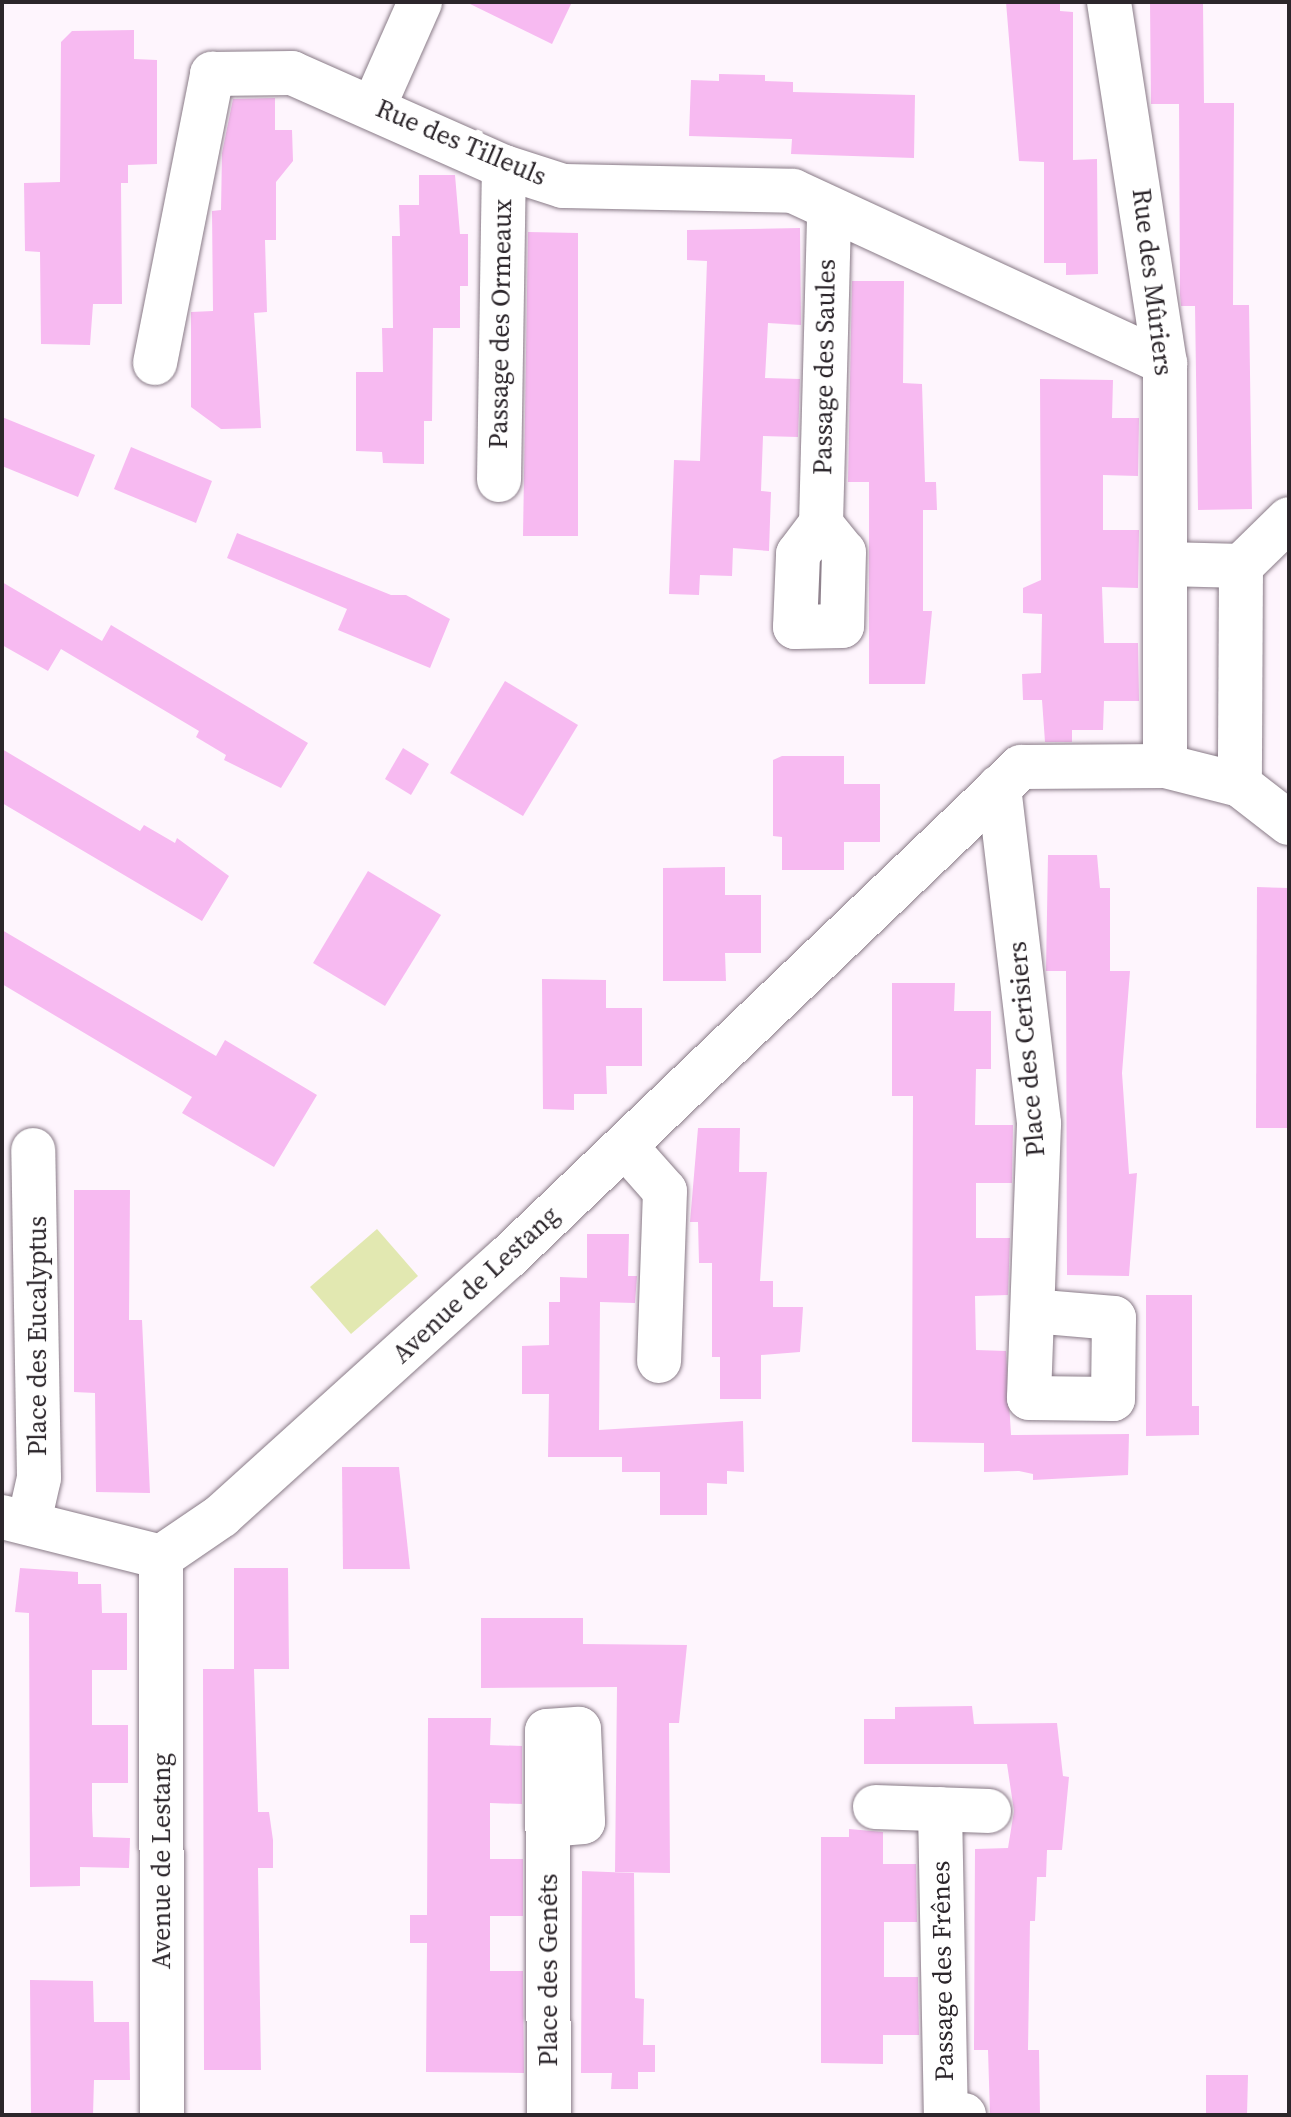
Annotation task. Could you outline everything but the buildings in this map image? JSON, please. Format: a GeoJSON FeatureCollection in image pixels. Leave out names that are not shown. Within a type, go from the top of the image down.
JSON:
{"type":"FeatureCollection","features":[{"type":"Feature","properties":{"kind":"street"},"geometry":{"type":"LineString","coordinates":[[374,106],[420,2]]}},
{"type":"Feature","properties":{"kind":"street","name":"Rue des Mûriers"},"geometry":{"type":"LineString","coordinates":[[1109,2],[1165,363],[1165,766]]}},
{"type":"Feature","properties":{"kind":"street","name":"Rue des Tilleuls"},"geometry":{"type":"LineString","coordinates":[[155,363],[212,74],[292,73],[374,106],[504,167],[563,186],[793,191],[1165,363]]}},
{"type":"Feature","properties":{"kind":"street","name":"Passage des Ormeaux"},"geometry":{"type":"LineString","coordinates":[[499,480],[504,167]]}},
{"type":"Feature","properties":{"kind":"street","name":"Passage des Saules"},"geometry":{"type":"LineString","coordinates":[[821,524],[829,209]]}},
{"type":"Feature","properties":{"kind":"street"},"geometry":{"type":"LineString","coordinates":[[1289,519],[1241,566],[1240,785],[1289,823]]}},
{"type":"Feature","properties":{"kind":"street"},"geometry":{"type":"LineString","coordinates":[[1167,564],[1241,566]]}},
{"type":"Feature","properties":{"kind":"street","name":"Avenue de Lestang"},"geometry":{"type":"LineString","coordinates":[[162,2115],[161,1557],[221,1516],[625,1146],[1021,767],[1165,766],[1240,785]]}},
{"type":"Feature","properties":{"kind":"street","name":"Place des Cerisiers"},"geometry":{"type":"LineString","coordinates":[[999,787],[1039,1124],[1033,1311]]}},
{"type":"Feature","properties":{"kind":"street"},"geometry":{"type":"LineString","coordinates":[[625,1146],[665,1191],[659,1361]]}},
{"type":"Feature","properties":{"kind":"street","name":"Place des Eucalyptus"},"geometry":{"type":"LineString","coordinates":[[16,1520],[39,1478],[33,1150]]}},
{"type":"Feature","properties":{"kind":"street"},"geometry":{"type":"LineString","coordinates":[[16,1520],[161,1557]]}},
{"type":"Feature","properties":{"kind":"street"},"geometry":{"type":"LineString","coordinates":[[875,1807],[989,1811]]}},
{"type":"Feature","properties":{"kind":"street","name":"Passage des Frênes"},"geometry":{"type":"LineString","coordinates":[[940,1809],[946,2114],[964,2115]]}},
{"type":"Feature","properties":{"kind":"street","name":"Place des Genêts"},"geometry":{"type":"LineString","coordinates":[[549,2115],[550,1825]]}},
{"type":"Feature","properties":{"kind":"street"},"geometry":{"type":"LineString","coordinates":[[929,2115],[946,2114]]}},
{"type":"Feature","properties":{"kind":"green space"},"geometry":{"type":"Polygon","coordinates":[[[377,1229],[418,1276],[351,1334],[310,1287],[377,1229]]]}}]}
